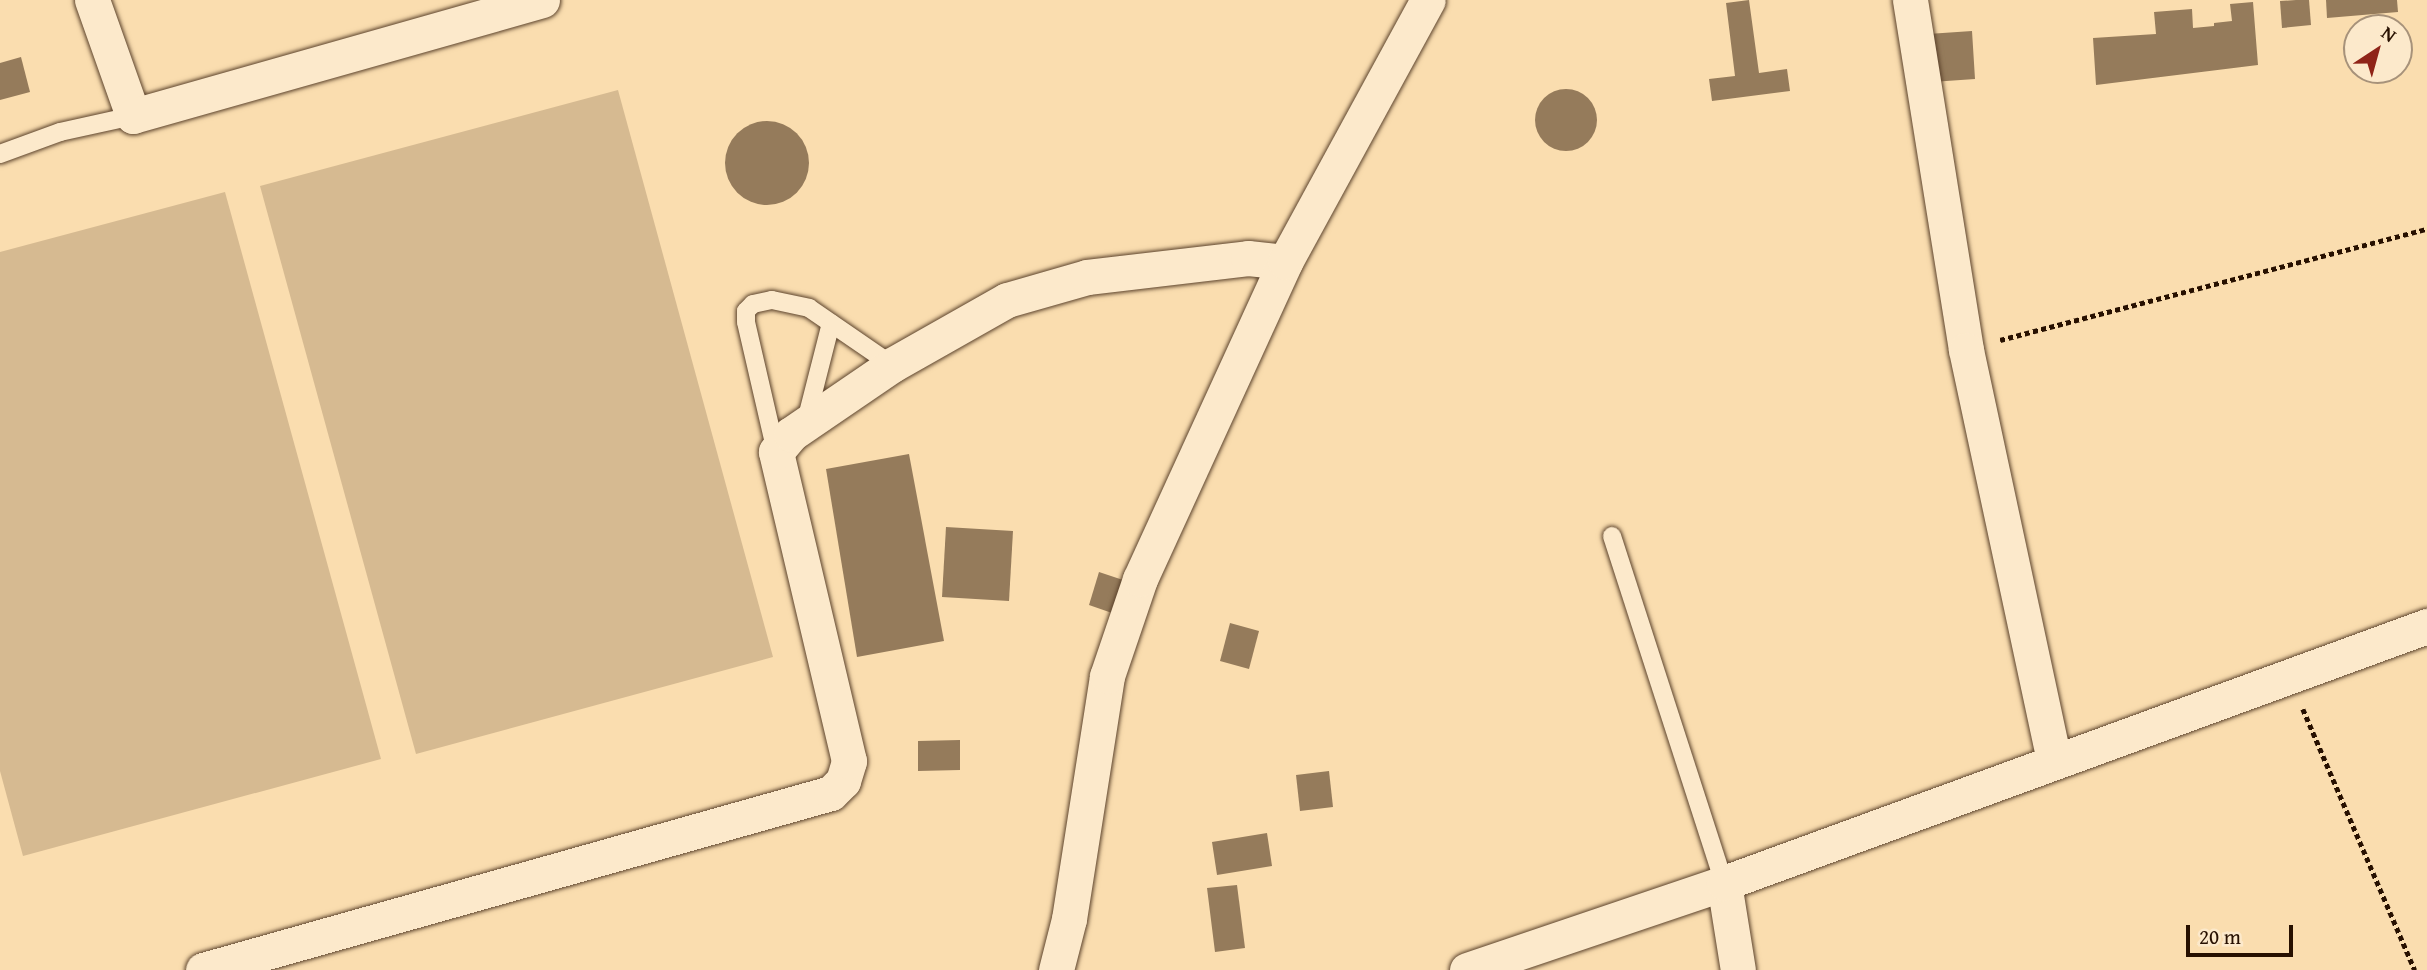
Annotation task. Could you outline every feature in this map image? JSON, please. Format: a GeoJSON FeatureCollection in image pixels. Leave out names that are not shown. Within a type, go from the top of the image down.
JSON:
{"type":"FeatureCollection","features":[{"type":"Feature","properties":{"kind":"street"},"geometry":{"type":"LineString","coordinates":[[92,0],[133,116],[542,0]]}},
{"type":"Feature","properties":{"kind":"street"},"geometry":{"type":"LineString","coordinates":[[1056,970],[1069,919],[1107,676],[1140,579],[1285,262],[1428,0]]}},
{"type":"Feature","properties":{"kind":"street"},"geometry":{"type":"LineString","coordinates":[[1910,0],[1966,349],[2054,762]]}},
{"type":"Feature","properties":{"kind":"street"},"geometry":{"type":"LineString","coordinates":[[203,970],[831,793],[843,781],[849,761],[776,452],[804,425],[892,366],[988,308],[1087,277],[1248,258],[1285,262]]}},
{"type":"Feature","properties":{"kind":"street"},"geometry":{"type":"LineString","coordinates":[[1467,970],[1724,883],[2427,626]]}},
{"type":"Feature","properties":{"kind":"street"},"geometry":{"type":"LineString","coordinates":[[1724,883],[1738,970]]}},
{"type":"Feature","properties":{"kind":"lane"},"geometry":{"type":"LineString","coordinates":[[0,154],[60,132],[133,116]]}},
{"type":"Feature","properties":{"kind":"lane"},"geometry":{"type":"LineString","coordinates":[[776,452],[746,311],[762,300],[793,302],[831,323],[892,366]]}},
{"type":"Feature","properties":{"kind":"lane"},"geometry":{"type":"LineString","coordinates":[[804,425],[831,323]]}},
{"type":"Feature","properties":{"kind":"lane"},"geometry":{"type":"LineString","coordinates":[[1612,536],[1724,883]]}},
{"type":"Feature","properties":{"kind":"path"},"geometry":{"type":"LineString","coordinates":[[1966,349],[2427,229]]}},
{"type":"Feature","properties":{"kind":"path"},"geometry":{"type":"LineString","coordinates":[[2289,677],[2415,970]]}},
{"type":"Feature","properties":{"kind":"shaded area"},"geometry":{"type":"Polygon","coordinates":[[[618,90],[773,657],[416,754],[260,186],[618,90]]]}},
{"type":"Feature","properties":{"kind":"shaded area"},"geometry":{"type":"Polygon","coordinates":[[[225,192],[381,759],[23,856],[0,771],[0,252],[225,192]]]}},
{"type":"Feature","properties":{"kind":"building"},"geometry":{"type":"Polygon","coordinates":[[[1749,0],[1759,73],[1787,69],[1790,91],[1712,101],[1709,79],[1735,76],[1726,3],[1749,0]]]}},
{"type":"Feature","properties":{"kind":"building"},"geometry":{"type":"Polygon","coordinates":[[[2309,0],[2311,25],[2282,28],[2280,1],[2309,0]]]}},
{"type":"Feature","properties":{"kind":"building"},"geometry":{"type":"Polygon","coordinates":[[[2326,0],[2397,0],[2398,12],[2343,14],[2343,17],[2327,18],[2326,0]]]}},
{"type":"Feature","properties":{"kind":"building"},"geometry":{"type":"Polygon","coordinates":[[[2253,2],[2258,65],[2096,85],[2093,38],[2156,34],[2154,12],[2192,9],[2193,28],[2214,26],[2214,23],[2232,21],[2230,4],[2253,2]]]}},
{"type":"Feature","properties":{"kind":"building"},"geometry":{"type":"Polygon","coordinates":[[[1972,31],[1975,79],[1932,82],[1928,34],[1972,31]]]}},
{"type":"Feature","properties":{"kind":"building"},"geometry":{"type":"Polygon","coordinates":[[[21,57],[30,92],[0,100],[0,63],[21,57]]]}},
{"type":"Feature","properties":{"kind":"building"},"geometry":{"type":"Polygon","coordinates":[[[1560,89],[1572,89],[1588,98],[1595,108],[1595,132],[1588,142],[1572,151],[1560,151],[1549,146],[1540,137],[1535,126],[1535,114],[1540,103],[1549,94],[1560,89]]]}},
{"type":"Feature","properties":{"kind":"building"},"geometry":{"type":"Polygon","coordinates":[[[767,121],[783,124],[797,133],[806,147],[809,163],[806,179],[797,193],[783,202],[767,205],[751,202],[737,193],[728,179],[725,163],[728,147],[737,133],[751,124],[767,121]]]}},
{"type":"Feature","properties":{"kind":"building"},"geometry":{"type":"Polygon","coordinates":[[[909,454],[944,641],[857,657],[826,469],[909,454]]]}},
{"type":"Feature","properties":{"kind":"building"},"geometry":{"type":"Polygon","coordinates":[[[946,527],[1013,531],[1009,601],[942,597],[946,527]]]}},
{"type":"Feature","properties":{"kind":"building"},"geometry":{"type":"Polygon","coordinates":[[[1099,572],[1123,580],[1112,613],[1089,605],[1099,572]]]}},
{"type":"Feature","properties":{"kind":"building"},"geometry":{"type":"Polygon","coordinates":[[[1230,623],[1259,631],[1249,669],[1220,661],[1230,623]]]}},
{"type":"Feature","properties":{"kind":"building"},"geometry":{"type":"Polygon","coordinates":[[[960,740],[960,770],[918,771],[918,741],[960,740]]]}},
{"type":"Feature","properties":{"kind":"building"},"geometry":{"type":"Polygon","coordinates":[[[1329,771],[1333,807],[1300,811],[1296,775],[1329,771]]]}},
{"type":"Feature","properties":{"kind":"building"},"geometry":{"type":"Polygon","coordinates":[[[1267,833],[1272,866],[1217,875],[1212,842],[1267,833]]]}},
{"type":"Feature","properties":{"kind":"building"},"geometry":{"type":"Polygon","coordinates":[[[1237,885],[1245,948],[1215,952],[1207,888],[1237,885]]]}}]}
